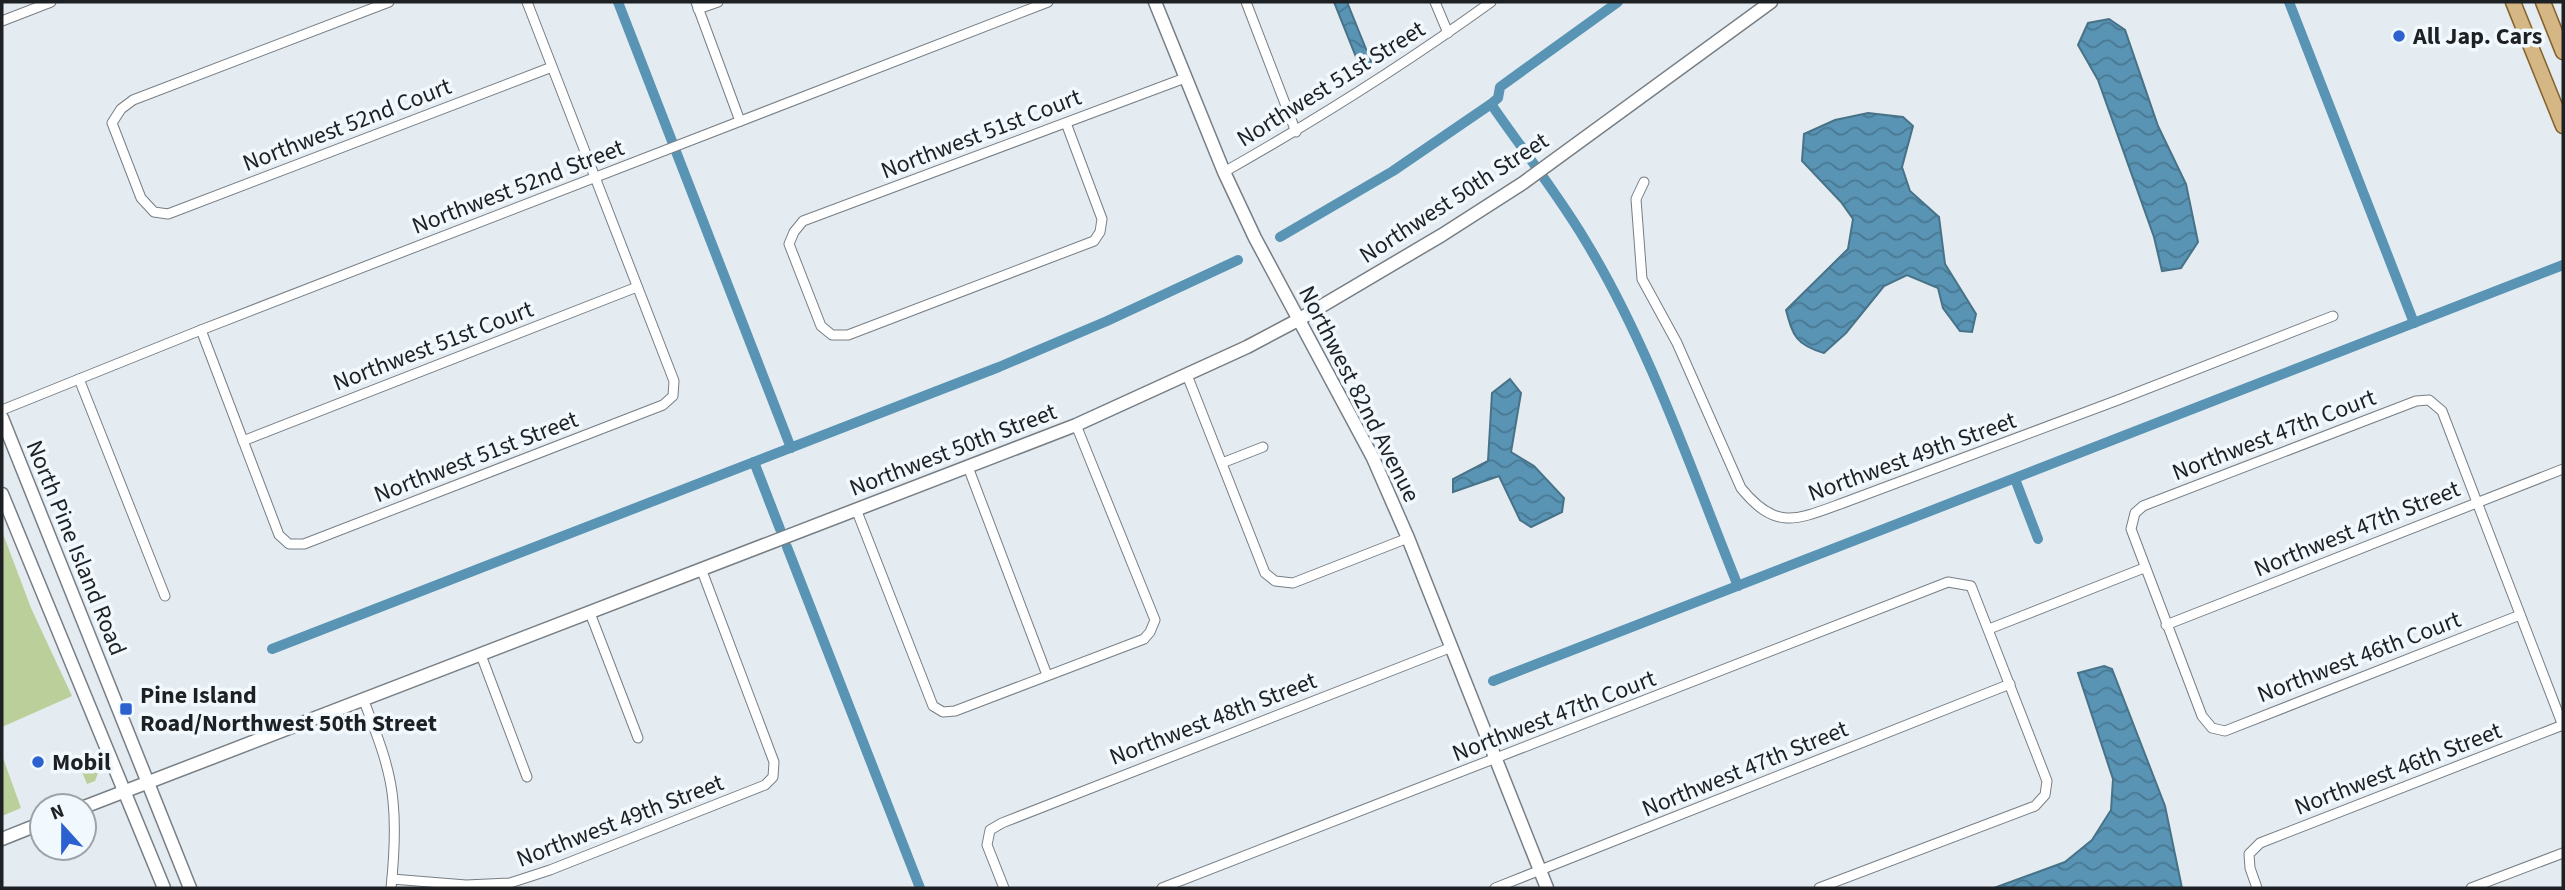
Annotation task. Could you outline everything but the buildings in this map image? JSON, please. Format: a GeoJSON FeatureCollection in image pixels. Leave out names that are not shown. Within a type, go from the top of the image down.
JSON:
{"type":"FeatureCollection","features":[{"type":"Feature","properties":{"kind":"main road"},"geometry":{"type":"LineString","coordinates":[[2512,2],[2563,126]]}},
{"type":"Feature","properties":{"kind":"main road"},"geometry":{"type":"LineString","coordinates":[[2543,2],[2563,52]]}},
{"type":"Feature","properties":{"kind":"street"},"geometry":{"type":"LineString","coordinates":[[2,21],[51,2]]}},
{"type":"Feature","properties":{"kind":"street","name":"Northwest 52nd Court"},"geometry":{"type":"LineString","coordinates":[[389,2],[133,100],[121,109],[112,122],[141,198],[154,212],[168,214],[552,68]]}},
{"type":"Feature","properties":{"kind":"street"},"geometry":{"type":"LineString","coordinates":[[527,2],[637,287]]}},
{"type":"Feature","properties":{"kind":"street"},"geometry":{"type":"LineString","coordinates":[[718,2],[697,6],[740,121]]}},
{"type":"Feature","properties":{"kind":"street","name":"Northwest 52nd Street"},"geometry":{"type":"LineString","coordinates":[[2,410],[201,330],[1048,2]]}},
{"type":"Feature","properties":{"kind":"street","name":"Northwest 82nd Avenue"},"geometry":{"type":"LineString","coordinates":[[1155,2],[1224,172],[1298,320],[1373,458],[1408,538],[1547,888]]}},
{"type":"Feature","properties":{"kind":"street"},"geometry":{"type":"LineString","coordinates":[[1246,2],[1296,132]]}},
{"type":"Feature","properties":{"kind":"street"},"geometry":{"type":"LineString","coordinates":[[1435,2],[1448,33]]}},
{"type":"Feature","properties":{"kind":"street","name":"Northwest 51st Street"},"geometry":{"type":"LineString","coordinates":[[1224,172],[1296,132],[1448,33],[1490,2]]}},
{"type":"Feature","properties":{"kind":"street","name":"Northwest 50th Street"},"geometry":{"type":"LineString","coordinates":[[98,802],[1076,425],[1187,375],[1298,320],[1442,235],[1531,177],[1770,2]]}},
{"type":"Feature","properties":{"kind":"street","name":"Northwest 51st Court"},"geometry":{"type":"LineString","coordinates":[[1066,123],[1102,219],[1100,232],[1094,241],[848,335],[832,335],[821,326],[789,244],[803,221],[1185,78]]}},
{"type":"Feature","properties":{"kind":"street","name":"Northwest 49th Street"},"geometry":{"type":"LineString","coordinates":[[1644,182],[1636,199],[1642,279],[1677,343],[1741,488],[1755,506],[1777,518],[1804,517],[1830,508],[2118,401],[2333,316]]}},
{"type":"Feature","properties":{"kind":"street","name":"Northwest 51st Court"},"geometry":{"type":"LineString","coordinates":[[243,441],[637,287]]}},
{"type":"Feature","properties":{"kind":"street","name":"Northwest 51st Street"},"geometry":{"type":"LineString","coordinates":[[243,441],[279,535],[289,544],[304,544],[663,405],[673,396],[674,381],[637,287]]}},
{"type":"Feature","properties":{"kind":"street"},"geometry":{"type":"LineString","coordinates":[[201,330],[243,441]]}},
{"type":"Feature","properties":{"kind":"street"},"geometry":{"type":"LineString","coordinates":[[1187,375],[1265,573],[1275,581],[1293,583],[1408,538]]}},
{"type":"Feature","properties":{"kind":"street"},"geometry":{"type":"LineString","coordinates":[[79,379],[165,596]]}},
{"type":"Feature","properties":{"kind":"street","name":"Northwest 47th Court"},"geometry":{"type":"LineString","coordinates":[[2144,568],[2131,529],[2135,513],[2143,506],[2416,401],[2429,400],[2442,411],[2476,502]]}},
{"type":"Feature","properties":{"kind":"street","name":"North Pine Island Road"},"geometry":{"type":"LineString","coordinates":[[2,418],[190,888]]}},
{"type":"Feature","properties":{"kind":"street"},"geometry":{"type":"LineString","coordinates":[[856,509],[933,706],[943,712],[955,711],[1144,639],[1155,620],[1076,425]]}},
{"type":"Feature","properties":{"kind":"street"},"geometry":{"type":"LineString","coordinates":[[1222,463],[1263,447]]}},
{"type":"Feature","properties":{"kind":"street"},"geometry":{"type":"LineString","coordinates":[[968,467],[1047,675]]}},
{"type":"Feature","properties":{"kind":"street","name":"Northwest 47th Street"},"geometry":{"type":"LineString","coordinates":[[2166,625],[2563,469]]}},
{"type":"Feature","properties":{"kind":"street","name":"North Pine Island Road"},"geometry":{"type":"LineString","coordinates":[[2,494],[164,888]]}},
{"type":"Feature","properties":{"kind":"street"},"geometry":{"type":"LineString","coordinates":[[2476,502],[2563,726]]}},
{"type":"Feature","properties":{"kind":"street"},"geometry":{"type":"LineString","coordinates":[[1819,888],[2035,806],[2045,795],[2047,781],[1989,629],[2144,568],[2166,625]]}},
{"type":"Feature","properties":{"kind":"street","name":"Northwest 49th Street"},"geometry":{"type":"LineString","coordinates":[[391,883],[510,883],[550,870],[765,785],[773,777],[774,762],[702,571]]}},
{"type":"Feature","properties":{"kind":"street","name":"Northwest 47th Court"},"geometry":{"type":"LineString","coordinates":[[1161,888],[1496,760],[1948,582],[1961,582],[1971,586],[1989,629]]}},
{"type":"Feature","properties":{"kind":"street"},"geometry":{"type":"LineString","coordinates":[[590,613],[638,738]]}},
{"type":"Feature","properties":{"kind":"street","name":"Northwest 46th Court"},"geometry":{"type":"LineString","coordinates":[[2166,625],[2202,716],[2212,728],[2225,731],[2520,615]]}},
{"type":"Feature","properties":{"kind":"street","name":"Northwest 48th Street"},"geometry":{"type":"LineString","coordinates":[[1004,888],[987,845],[990,830],[1002,823],[1452,647]]}},
{"type":"Feature","properties":{"kind":"street"},"geometry":{"type":"LineString","coordinates":[[481,655],[527,777]]}},
{"type":"Feature","properties":{"kind":"street","name":"Northwest 47th Street"},"geometry":{"type":"LineString","coordinates":[[1495,888],[2010,684]]}},
{"type":"Feature","properties":{"kind":"street"},"geometry":{"type":"LineString","coordinates":[[364,701],[385,761],[393,800],[395,845],[391,883]]}},
{"type":"Feature","properties":{"kind":"street","name":"Northwest 46th Street"},"geometry":{"type":"LineString","coordinates":[[2257,888],[2250,868],[2249,854],[2260,843],[2563,726]]}},
{"type":"Feature","properties":{"kind":"street"},"geometry":{"type":"LineString","coordinates":[[2,839],[28,829]]}},
{"type":"Feature","properties":{"kind":"street"},"geometry":{"type":"LineString","coordinates":[[2471,888],[2563,853]]}},
{"type":"Feature","properties":{"kind":"green space"},"geometry":{"type":"Polygon","coordinates":[[[2,531],[31,608],[72,696],[2,727],[2,531]]]}},
{"type":"Feature","properties":{"kind":"green space"},"geometry":{"type":"Polygon","coordinates":[[[2,755],[21,808],[2,816],[2,755]]]}},
{"type":"Feature","properties":{"kind":"green space"},"geometry":{"type":"Polygon","coordinates":[[[97,755],[101,765],[95,781],[87,784],[82,765],[87,759],[97,755]]]}},
{"type":"Feature","properties":{"kind":"water"},"geometry":{"type":"Polygon","coordinates":[[[1334,2],[1347,2],[1372,64],[1364,71],[1360,67],[1334,2]]]}},
{"type":"Feature","properties":{"kind":"water"},"geometry":{"type":"Polygon","coordinates":[[[2109,19],[2125,30],[2158,126],[2186,184],[2198,242],[2181,268],[2162,271],[2154,237],[2098,80],[2078,45],[2088,23],[2109,19]]]}},
{"type":"Feature","properties":{"kind":"water"},"geometry":{"type":"Polygon","coordinates":[[[1868,113],[1903,117],[1913,126],[1902,167],[1910,191],[1939,217],[1945,264],[1976,314],[1972,332],[1960,331],[1943,308],[1938,288],[1907,275],[1884,286],[1846,333],[1824,353],[1807,347],[1797,338],[1786,310],[1848,249],[1853,219],[1841,202],[1802,161],[1804,134],[1835,120],[1868,113]]]}},
{"type":"Feature","properties":{"kind":"water"},"geometry":{"type":"Polygon","coordinates":[[[1510,379],[1521,393],[1511,452],[1534,466],[1564,498],[1562,512],[1531,527],[1520,520],[1499,476],[1453,492],[1453,479],[1488,461],[1492,393],[1510,379]]]}},
{"type":"Feature","properties":{"kind":"water"},"geometry":{"type":"Polygon","coordinates":[[[2104,666],[2112,669],[2165,806],[2182,888],[1994,888],[2065,862],[2092,840],[2111,810],[2113,779],[2078,673],[2104,666]]]}},
{"type":"Feature","properties":{"kind":"waterway"},"geometry":{"type":"LineString","coordinates":[[618,2],[791,448]]}},
{"type":"Feature","properties":{"kind":"waterway"},"geometry":{"type":"LineString","coordinates":[[1280,237],[1393,171],[1491,104],[1498,98],[1500,87],[1618,2]]}},
{"type":"Feature","properties":{"kind":"waterway"},"geometry":{"type":"LineString","coordinates":[[2289,2],[2414,323]]}},
{"type":"Feature","properties":{"kind":"waterway"},"geometry":{"type":"LineString","coordinates":[[1491,104],[1563,205],[1608,280],[1668,410],[1738,586]]}},
{"type":"Feature","properties":{"kind":"waterway"},"geometry":{"type":"LineString","coordinates":[[272,649],[999,367],[1107,321],[1238,260]]}},
{"type":"Feature","properties":{"kind":"waterway"},"geometry":{"type":"LineString","coordinates":[[1493,681],[2563,265]]}},
{"type":"Feature","properties":{"kind":"waterway"},"geometry":{"type":"LineString","coordinates":[[754,462],[780,529]]}},
{"type":"Feature","properties":{"kind":"waterway"},"geometry":{"type":"LineString","coordinates":[[2015,479],[2038,539]]}},
{"type":"Feature","properties":{"kind":"waterway"},"geometry":{"type":"LineString","coordinates":[[787,547],[920,888]]}},
{"type":"Feature","properties":{"kind":"place","name":"All Jap. Cars"},"geometry":{"type":"Point","coordinates":[2399,36]}},
{"type":"Feature","properties":{"kind":"place","name":"Pine Island Road/Northwest 50th Street"},"geometry":{"type":"Point","coordinates":[126,709]}},
{"type":"Feature","properties":{"kind":"place","name":"Mobil"},"geometry":{"type":"Point","coordinates":[38,762]}}]}
